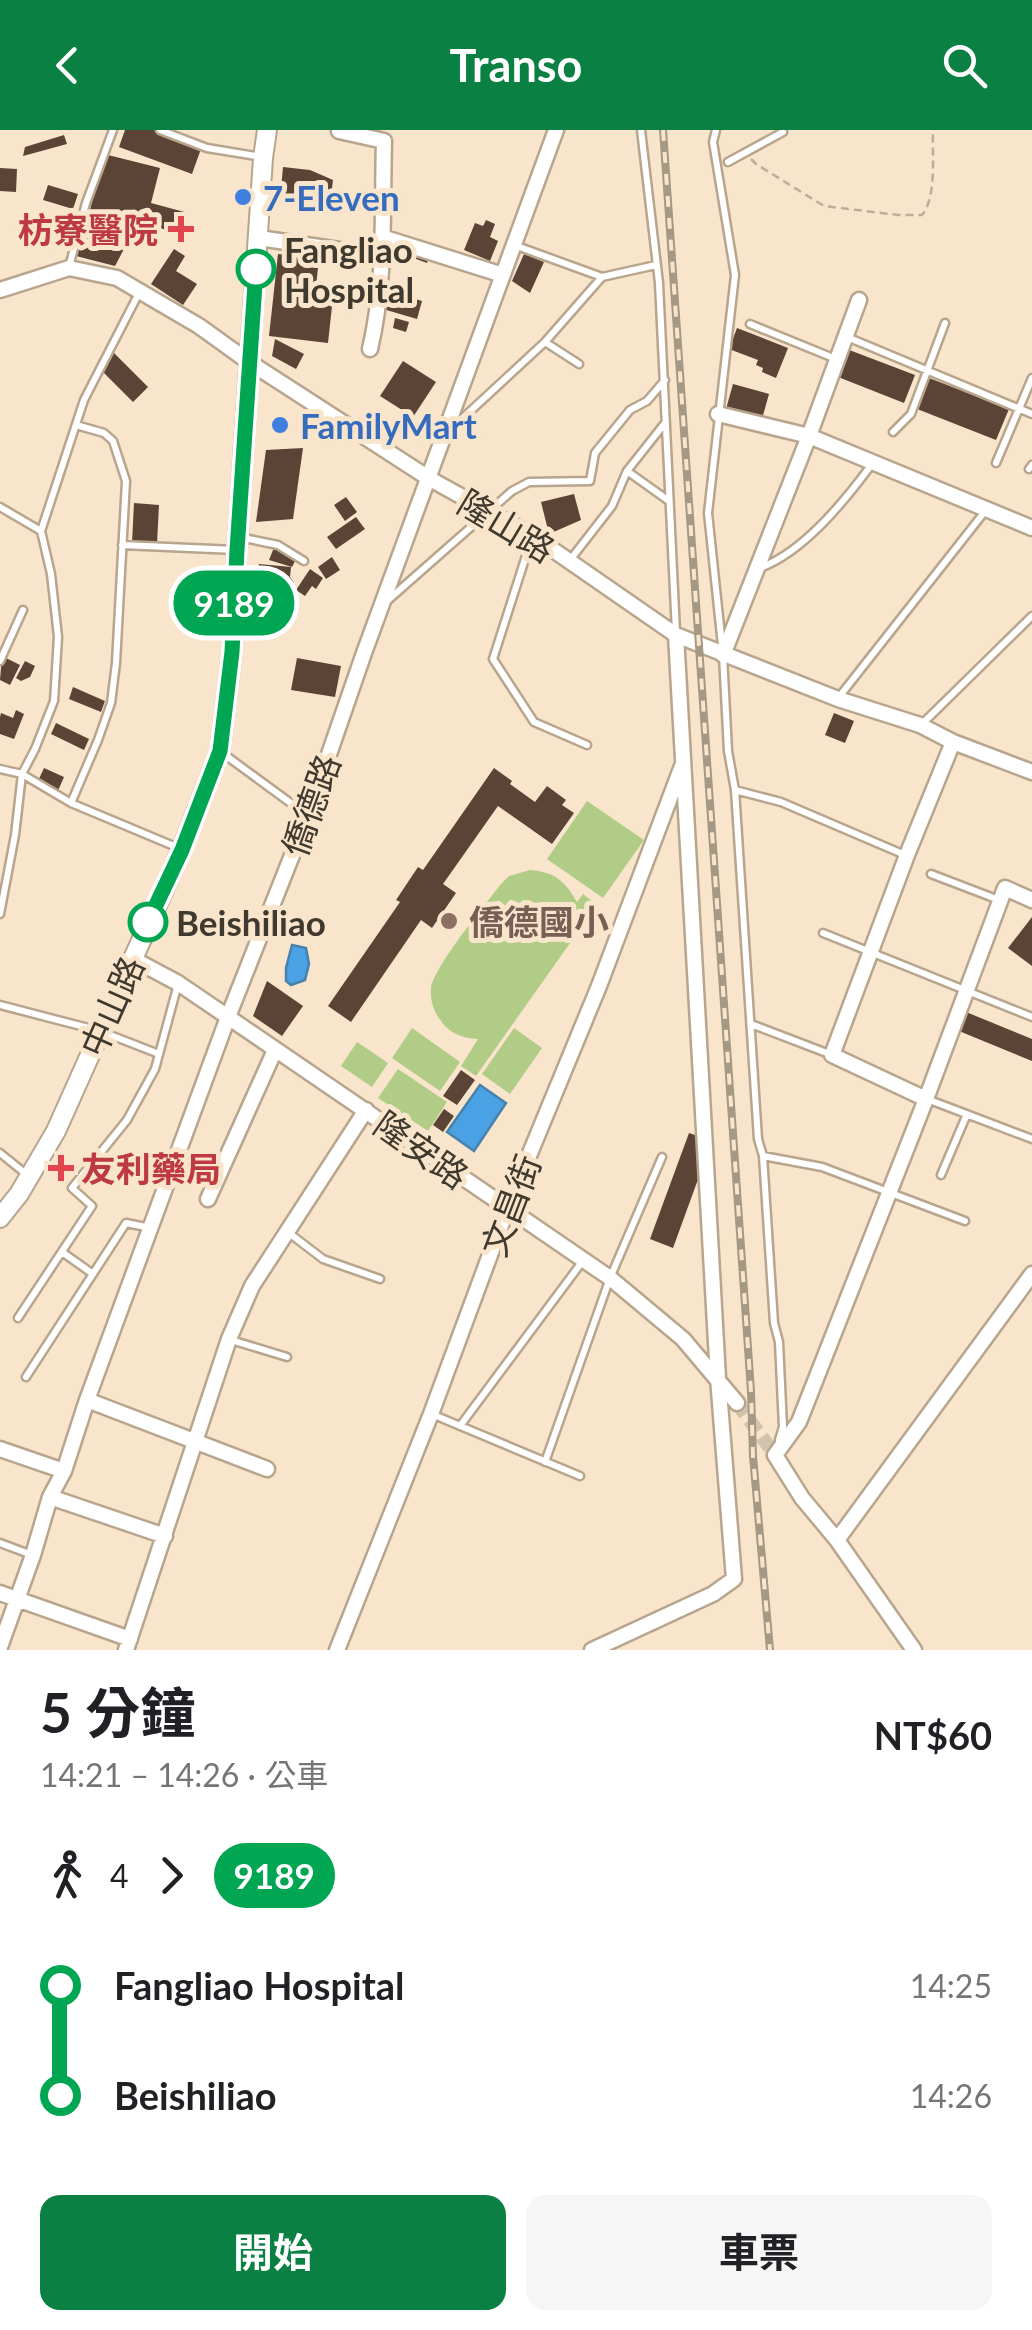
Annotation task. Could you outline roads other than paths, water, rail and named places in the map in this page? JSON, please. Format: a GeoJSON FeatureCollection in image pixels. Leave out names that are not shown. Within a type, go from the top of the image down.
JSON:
{"type":"FeatureCollection","features":[{"type":"Feature","properties":{"kind":"street","name":"中山路"},"geometry":{"type":"LineString","coordinates":[[0,1218],[56,1131],[182,850],[220,751],[232,652],[267,130]]}},
{"type":"Feature","properties":{"kind":"street","name":"僑德路"},"geometry":{"type":"LineString","coordinates":[[0,1647],[50,1497],[64,1471],[228,1017],[308,815],[556,130]]}},
{"type":"Feature","properties":{"kind":"street"},"geometry":{"type":"LineString","coordinates":[[339,131],[384,142],[381,253],[370,348]]}},
{"type":"Feature","properties":{"kind":"street"},"geometry":{"type":"LineString","coordinates":[[382,236],[503,275]]}},
{"type":"Feature","properties":{"kind":"street"},"geometry":{"type":"LineString","coordinates":[[258,238],[381,253]]}},
{"type":"Feature","properties":{"kind":"street","name":"隆山路"},"geometry":{"type":"LineString","coordinates":[[0,290],[69,268],[117,278],[199,326],[430,478],[533,536],[676,635],[838,699],[920,725],[1032,772]]}},
{"type":"Feature","properties":{"kind":"street"},"geometry":{"type":"LineString","coordinates":[[723,655],[810,436],[858,300]]}},
{"type":"Feature","properties":{"kind":"street"},"geometry":{"type":"LineString","coordinates":[[718,414],[810,436],[1032,528]]}},
{"type":"Feature","properties":{"kind":"street"},"geometry":{"type":"LineString","coordinates":[[592,1650],[713,1594],[734,1579],[718,1378],[676,635]]}},
{"type":"Feature","properties":{"kind":"street"},"geometry":{"type":"LineString","coordinates":[[926,1098],[832,1055],[953,742]]}},
{"type":"Feature","properties":{"kind":"street","name":"文昌街"},"geometry":{"type":"LineString","coordinates":[[337,1650],[684,760]]}},
{"type":"Feature","properties":{"kind":"street"},"geometry":{"type":"LineString","coordinates":[[914,1650],[774,1454],[800,1422],[1005,888],[1032,900]]}},
{"type":"Feature","properties":{"kind":"street","name":"隆安路"},"geometry":{"type":"LineString","coordinates":[[131,958],[178,983],[610,1278],[683,1339],[738,1403]]}},
{"type":"Feature","properties":{"kind":"street"},"geometry":{"type":"LineString","coordinates":[[208,1199],[275,1050]]}},
{"type":"Feature","properties":{"kind":"street"},"geometry":{"type":"LineString","coordinates":[[0,1593],[128,1644],[229,1339],[252,1286],[366,1110]]}},
{"type":"Feature","properties":{"kind":"street"},"geometry":{"type":"LineString","coordinates":[[837,1540],[1032,1274]]}},
{"type":"Feature","properties":{"kind":"street"},"geometry":{"type":"LineString","coordinates":[[87,1400],[267,1469]]}},
{"type":"Feature","properties":{"kind":"street"},"geometry":{"type":"LineString","coordinates":[[0,1449],[64,1471]]}},
{"type":"Feature","properties":{"kind":"street"},"geometry":{"type":"LineString","coordinates":[[50,1497],[165,1536]]}},
{"type":"Feature","properties":{"kind":"lane"},"geometry":{"type":"LineString","coordinates":[[69,268],[86,203],[113,130]]}},
{"type":"Feature","properties":{"kind":"lane"},"geometry":{"type":"LineString","coordinates":[[160,130],[207,148],[263,158]]}},
{"type":"Feature","properties":{"kind":"lane"},"geometry":{"type":"LineString","coordinates":[[642,130],[660,283],[676,635]]}},
{"type":"Feature","properties":{"kind":"lane"},"geometry":{"type":"LineString","coordinates":[[716,130],[713,142],[735,275],[708,513],[723,655],[728,751],[735,790],[774,1323],[780,1342],[783,1428],[774,1454]]}},
{"type":"Feature","properties":{"kind":"lane"},"geometry":{"type":"LineString","coordinates":[[767,130],[784,131]]}},
{"type":"Feature","properties":{"kind":"lane"},"geometry":{"type":"LineString","coordinates":[[728,162],[784,131]]}},
{"type":"Feature","properties":{"kind":"lane"},"geometry":{"type":"LineString","coordinates":[[514,245],[602,276],[656,266]]}},
{"type":"Feature","properties":{"kind":"lane"},"geometry":{"type":"LineString","coordinates":[[446,433],[546,342],[602,276]]}},
{"type":"Feature","properties":{"kind":"lane"},"geometry":{"type":"LineString","coordinates":[[0,914],[22,774],[54,701],[58,637],[52,574],[41,531],[84,400],[140,291]]}},
{"type":"Feature","properties":{"kind":"lane"},"geometry":{"type":"LineString","coordinates":[[892,432],[911,414],[946,323]]}},
{"type":"Feature","properties":{"kind":"lane"},"geometry":{"type":"LineString","coordinates":[[750,324],[836,360]]}},
{"type":"Feature","properties":{"kind":"lane"},"geometry":{"type":"LineString","coordinates":[[846,337],[1032,414]]}},
{"type":"Feature","properties":{"kind":"lane"},"geometry":{"type":"LineString","coordinates":[[546,342],[579,364]]}},
{"type":"Feature","properties":{"kind":"lane"},"geometry":{"type":"LineString","coordinates":[[996,463],[1032,378]]}},
{"type":"Feature","properties":{"kind":"lane"},"geometry":{"type":"LineString","coordinates":[[382,605],[512,492],[529,482],[590,481],[595,454],[630,410],[647,401],[666,379]]}},
{"type":"Feature","properties":{"kind":"lane"},"geometry":{"type":"LineString","coordinates":[[569,561],[612,506],[627,472],[665,423]]}},
{"type":"Feature","properties":{"kind":"lane"},"geometry":{"type":"LineString","coordinates":[[71,803],[110,704],[116,664],[126,481],[113,441],[104,433],[76,425]]}},
{"type":"Feature","properties":{"kind":"lane"},"geometry":{"type":"LineString","coordinates":[[756,569],[777,562],[822,524],[874,462]]}},
{"type":"Feature","properties":{"kind":"lane"},"geometry":{"type":"LineString","coordinates":[[627,472],[669,501]]}},
{"type":"Feature","properties":{"kind":"lane"},"geometry":{"type":"LineString","coordinates":[[0,508],[41,531]]}},
{"type":"Feature","properties":{"kind":"lane"},"geometry":{"type":"LineString","coordinates":[[838,699],[987,510]]}},
{"type":"Feature","properties":{"kind":"lane"},"geometry":{"type":"LineString","coordinates":[[533,536],[493,658],[534,722],[588,745]]}},
{"type":"Feature","properties":{"kind":"lane"},"geometry":{"type":"LineString","coordinates":[[122,545],[278,546],[304,560]]}},
{"type":"Feature","properties":{"kind":"lane"},"geometry":{"type":"LineString","coordinates":[[0,661],[22,610]]}},
{"type":"Feature","properties":{"kind":"lane"},"geometry":{"type":"LineString","coordinates":[[920,725],[1032,616]]}},
{"type":"Feature","properties":{"kind":"lane"},"geometry":{"type":"LineString","coordinates":[[220,751],[308,815]]}},
{"type":"Feature","properties":{"kind":"lane"},"geometry":{"type":"LineString","coordinates":[[0,769],[22,774],[71,803],[182,850]]}},
{"type":"Feature","properties":{"kind":"lane"},"geometry":{"type":"LineString","coordinates":[[735,790],[781,802],[907,855]]}},
{"type":"Feature","properties":{"kind":"lane"},"geometry":{"type":"LineString","coordinates":[[931,874],[1000,901]]}},
{"type":"Feature","properties":{"kind":"lane"},"geometry":{"type":"LineString","coordinates":[[823,934],[1032,1017]]}},
{"type":"Feature","properties":{"kind":"lane"},"geometry":{"type":"LineString","coordinates":[[18,1318],[92,1206],[72,1188],[127,1120],[156,1069],[178,983]]}},
{"type":"Feature","properties":{"kind":"lane"},"geometry":{"type":"LineString","coordinates":[[0,1004],[100,1030],[159,1054]]}},
{"type":"Feature","properties":{"kind":"lane"},"geometry":{"type":"LineString","coordinates":[[750,1024],[832,1055]]}},
{"type":"Feature","properties":{"kind":"lane"},"geometry":{"type":"LineString","coordinates":[[926,1098],[1032,1139]]}},
{"type":"Feature","properties":{"kind":"lane"},"geometry":{"type":"LineString","coordinates":[[942,1175],[966,1114]]}},
{"type":"Feature","properties":{"kind":"lane"},"geometry":{"type":"LineString","coordinates":[[0,1153],[30,1176]]}},
{"type":"Feature","properties":{"kind":"lane"},"geometry":{"type":"LineString","coordinates":[[763,1156],[822,1167],[965,1222]]}},
{"type":"Feature","properties":{"kind":"lane"},"geometry":{"type":"LineString","coordinates":[[546,1462],[610,1278],[662,1157]]}},
{"type":"Feature","properties":{"kind":"lane"},"geometry":{"type":"LineString","coordinates":[[26,1376],[126,1223],[151,1228]]}},
{"type":"Feature","properties":{"kind":"lane"},"geometry":{"type":"LineString","coordinates":[[288,1232],[323,1259],[380,1279]]}},
{"type":"Feature","properties":{"kind":"lane"},"geometry":{"type":"LineString","coordinates":[[62,1252],[93,1274]]}},
{"type":"Feature","properties":{"kind":"lane"},"geometry":{"type":"LineString","coordinates":[[460,1426],[583,1261]]}},
{"type":"Feature","properties":{"kind":"lane"},"geometry":{"type":"LineString","coordinates":[[229,1339],[288,1357]]}},
{"type":"Feature","properties":{"kind":"lane"},"geometry":{"type":"LineString","coordinates":[[431,1414],[580,1476]]}},
{"type":"Feature","properties":{"kind":"lane"},"geometry":{"type":"LineString","coordinates":[[0,1543],[33,1555]]}},
{"type":"Feature","properties":{"kind":"water"},"geometry":{"type":"Polygon","coordinates":[[[292,945],[306,948],[309,964],[305,980],[291,985],[286,981],[286,968],[292,945]]]}},
{"type":"Feature","properties":{"kind":"water"},"geometry":{"type":"Polygon","coordinates":[[[480,1085],[506,1103],[474,1151],[447,1132],[480,1085]]]}},
{"type":"Feature","properties":{"kind":"tunnel"},"geometry":{"type":"LineString","coordinates":[[737,1403],[775,1455]]}},
{"type":"Feature","properties":{"kind":"railway"},"geometry":{"type":"LineString","coordinates":[[663,130],[753,1456],[770,1650]]}},
{"type":"Feature","properties":{"kind":"place","name":"7-Eleven"},"geometry":{"type":"Point","coordinates":[243,197]}},
{"type":"Feature","properties":{"kind":"place","name":"枋寮醫院"},"geometry":{"type":"Point","coordinates":[181,229]}},
{"type":"Feature","properties":{"kind":"place","name":"Fangliao Hospital"},"geometry":{"type":"Point","coordinates":[256,269]}},
{"type":"Feature","properties":{"kind":"place","name":"FamilyMart"},"geometry":{"type":"Point","coordinates":[280,425]}},
{"type":"Feature","properties":{"kind":"place","name":"僑德國小"},"geometry":{"type":"Point","coordinates":[449,921]}},
{"type":"Feature","properties":{"kind":"place","name":"Beishiliao"},"geometry":{"type":"Point","coordinates":[148,922]}},
{"type":"Feature","properties":{"kind":"place","name":"友利藥局"},"geometry":{"type":"Point","coordinates":[61,1168]}}]}
